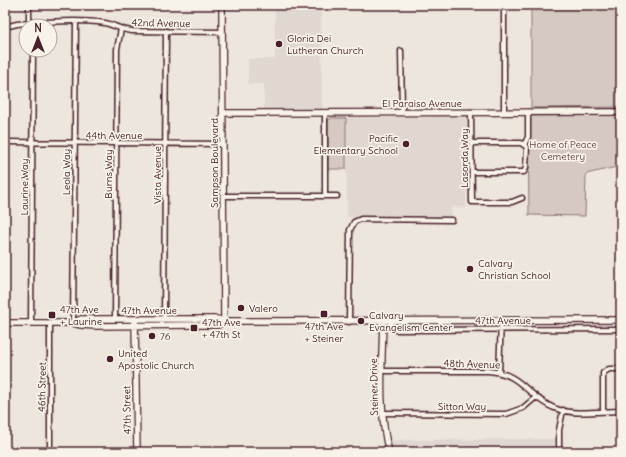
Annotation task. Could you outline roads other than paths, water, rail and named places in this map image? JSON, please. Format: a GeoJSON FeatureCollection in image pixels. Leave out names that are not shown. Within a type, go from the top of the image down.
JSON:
{"type":"FeatureCollection","features":[{"type":"Feature","properties":{"kind":"street"},"geometry":{"type":"LineString","coordinates":[[29,5],[29,18]]}},
{"type":"Feature","properties":{"kind":"street","name":"Sampson Boulevard"},"geometry":{"type":"LineString","coordinates":[[222,5],[224,322]]}},
{"type":"Feature","properties":{"kind":"street"},"geometry":{"type":"LineString","coordinates":[[504,5],[504,112]]}},
{"type":"Feature","properties":{"kind":"street","name":"Leola Way"},"geometry":{"type":"LineString","coordinates":[[73,322],[76,22]]}},
{"type":"Feature","properties":{"kind":"street","name":"42nd Avenue"},"geometry":{"type":"LineString","coordinates":[[58,23],[104,23],[121,29],[139,32],[222,32]]}},
{"type":"Feature","properties":{"kind":"street","name":"42nd Avenue"},"geometry":{"type":"LineString","coordinates":[[5,27],[18,24]]}},
{"type":"Feature","properties":{"kind":"street","name":"Burns Way"},"geometry":{"type":"LineString","coordinates":[[115,319],[117,49],[121,29]]}},
{"type":"Feature","properties":{"kind":"street","name":"Vista Avenue"},"geometry":{"type":"LineString","coordinates":[[164,319],[166,31]]}},
{"type":"Feature","properties":{"kind":"street"},"geometry":{"type":"LineString","coordinates":[[401,51],[402,112]]}},
{"type":"Feature","properties":{"kind":"street","name":"Laurine Way"},"geometry":{"type":"LineString","coordinates":[[30,323],[33,58]]}},
{"type":"Feature","properties":{"kind":"street","name":"Lasorda Way"},"geometry":{"type":"LineString","coordinates":[[471,112],[472,202],[512,202],[522,198]]}},
{"type":"Feature","properties":{"kind":"street"},"geometry":{"type":"LineString","coordinates":[[524,145],[528,138],[528,112]]}},
{"type":"Feature","properties":{"kind":"street","name":"El Paraiso Avenue"},"geometry":{"type":"LineString","coordinates":[[223,113],[621,112]]}},
{"type":"Feature","properties":{"kind":"street"},"geometry":{"type":"LineString","coordinates":[[325,113],[325,196]]}},
{"type":"Feature","properties":{"kind":"street","name":"44th Avenue"},"geometry":{"type":"LineString","coordinates":[[5,142],[223,144]]}},
{"type":"Feature","properties":{"kind":"street"},"geometry":{"type":"LineString","coordinates":[[472,143],[521,143],[527,147],[526,168],[524,172],[472,172]]}},
{"type":"Feature","properties":{"kind":"street"},"geometry":{"type":"LineString","coordinates":[[223,196],[337,196]]}},
{"type":"Feature","properties":{"kind":"street"},"geometry":{"type":"LineString","coordinates":[[349,322],[350,230],[354,222],[361,219],[452,220]]}},
{"type":"Feature","properties":{"kind":"street","name":"47th Avenue"},"geometry":{"type":"LineString","coordinates":[[5,323],[73,322],[81,319],[115,319],[135,322],[218,324],[224,322],[621,320]]}},
{"type":"Feature","properties":{"kind":"street"},"geometry":{"type":"LineString","coordinates":[[81,325],[90,322],[112,322],[115,319]]}},
{"type":"Feature","properties":{"kind":"street","name":"47th Avenue"},"geometry":{"type":"LineString","coordinates":[[73,322],[81,325],[164,319],[217,319],[224,322]]}},
{"type":"Feature","properties":{"kind":"street"},"geometry":{"type":"LineString","coordinates":[[499,372],[501,321]]}},
{"type":"Feature","properties":{"kind":"street","name":"47th Street"},"geometry":{"type":"LineString","coordinates":[[135,322],[137,452]]}},
{"type":"Feature","properties":{"kind":"street","name":"Steiner Drive"},"geometry":{"type":"LineString","coordinates":[[383,322],[383,414],[385,436],[389,452]]}},
{"type":"Feature","properties":{"kind":"street","name":"47th Avenue"},"geometry":{"type":"LineString","coordinates":[[390,322],[396,330],[621,329]]}},
{"type":"Feature","properties":{"kind":"street","name":"46th Street"},"geometry":{"type":"LineString","coordinates":[[50,323],[50,452]]}},
{"type":"Feature","properties":{"kind":"street"},"geometry":{"type":"LineString","coordinates":[[603,411],[603,373],[609,369],[621,369]]}},
{"type":"Feature","properties":{"kind":"street","name":"48th Avenue"},"geometry":{"type":"LineString","coordinates":[[382,371],[499,372],[516,379],[536,397],[548,405],[562,410],[575,412],[621,411]]}},
{"type":"Feature","properties":{"kind":"street","name":"Sitton Way"},"geometry":{"type":"LineString","coordinates":[[383,414],[506,414],[529,405],[536,397]]}},
{"type":"Feature","properties":{"kind":"street"},"geometry":{"type":"LineString","coordinates":[[559,452],[559,430],[562,410]]}},
{"type":"Feature","properties":{"kind":"place","name":"Gloria Dei Lutheran Church"},"geometry":{"type":"Point","coordinates":[279,44]}},
{"type":"Feature","properties":{"kind":"place","name":"Pacific Elementary School"},"geometry":{"type":"Point","coordinates":[406,144]}},
{"type":"Feature","properties":{"kind":"place","name":"Calvary Christian School"},"geometry":{"type":"Point","coordinates":[470,269]}},
{"type":"Feature","properties":{"kind":"place","name":"Valero"},"geometry":{"type":"Point","coordinates":[241,308]}},
{"type":"Feature","properties":{"kind":"place","name":"47th Ave + Steiner"},"geometry":{"type":"Point","coordinates":[324,314]}},
{"type":"Feature","properties":{"kind":"place","name":"47th Ave + Laurine"},"geometry":{"type":"Point","coordinates":[52,315]}},
{"type":"Feature","properties":{"kind":"place","name":"Calvary Evangelism Center"},"geometry":{"type":"Point","coordinates":[361,321]}},
{"type":"Feature","properties":{"kind":"place","name":"47th Ave + 47th St"},"geometry":{"type":"Point","coordinates":[194,328]}},
{"type":"Feature","properties":{"kind":"place","name":"76"},"geometry":{"type":"Point","coordinates":[152,336]}},
{"type":"Feature","properties":{"kind":"place","name":"United Apostolic Church"},"geometry":{"type":"Point","coordinates":[110,359]}},
{"type":"Feature","properties":{"kind":"park label","name":"Home of Peace Cemetery"},"geometry":{"type":"Point","coordinates":[563,150]}}]}
